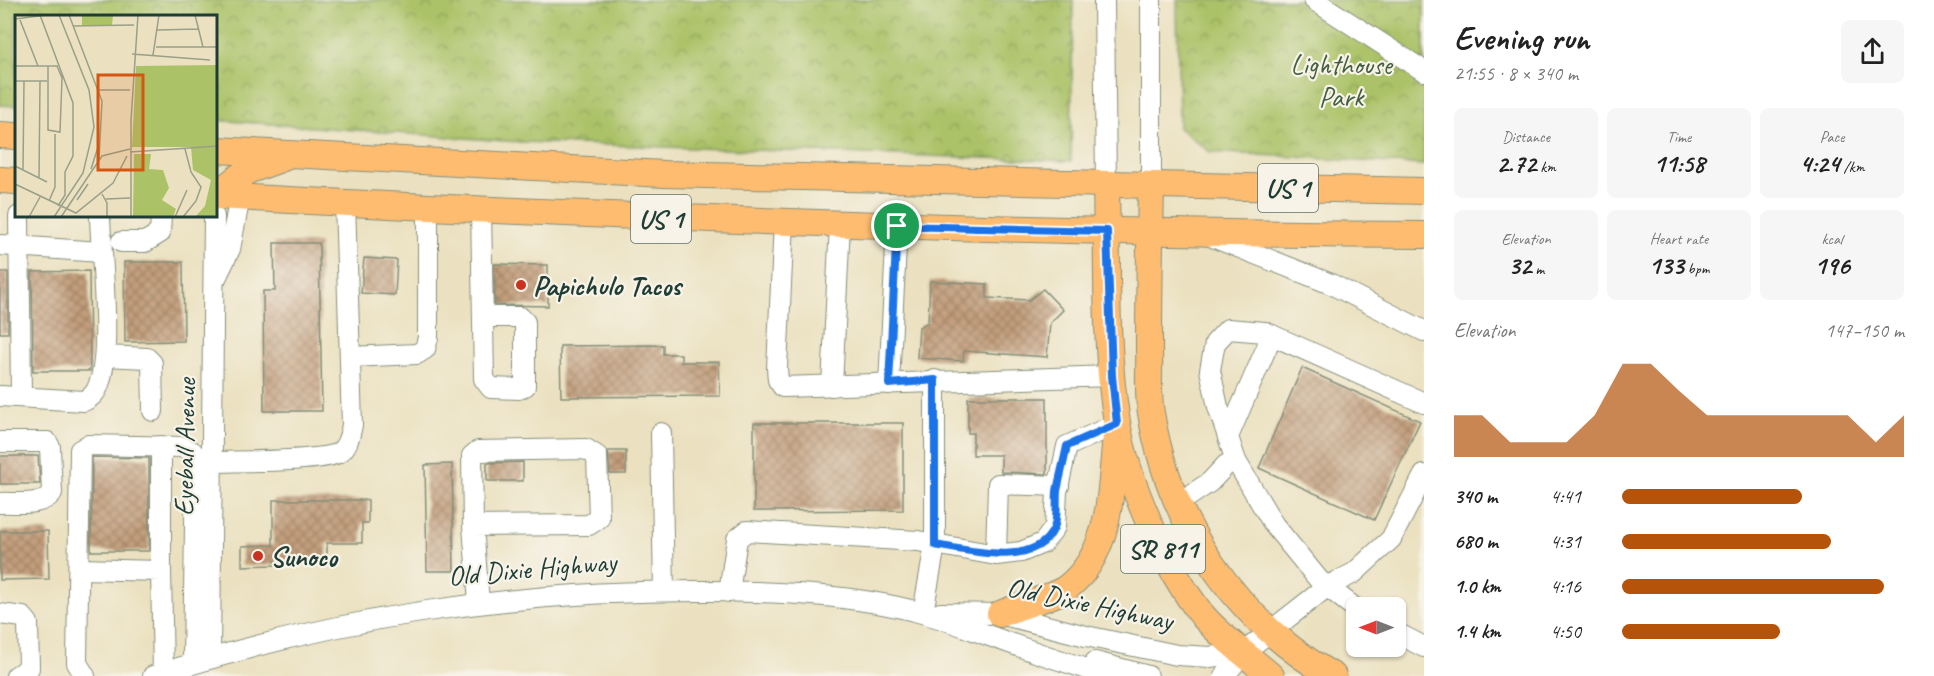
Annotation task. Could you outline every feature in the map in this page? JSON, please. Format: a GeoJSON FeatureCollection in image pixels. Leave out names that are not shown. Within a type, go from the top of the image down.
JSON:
{"type":"FeatureCollection","features":[{"type":"Feature","properties":{"kind":"main road"},"geometry":{"type":"LineString","coordinates":[[0,135],[15,136]]}},
{"type":"Feature","properties":{"kind":"main road","name":"US 1"},"geometry":{"type":"LineString","coordinates":[[218,152],[664,174],[1424,191]]}},
{"type":"Feature","properties":{"kind":"main road"},"geometry":{"type":"LineString","coordinates":[[224,195],[247,171],[295,154]]}},
{"type":"Feature","properties":{"kind":"main road"},"geometry":{"type":"LineString","coordinates":[[0,180],[15,181]]}},
{"type":"Feature","properties":{"kind":"main road","name":"Old Dixie Highway"},"geometry":{"type":"LineString","coordinates":[[1106,185],[1112,376],[1117,424],[1137,493],[1177,578],[1204,616],[1271,676]]}},
{"type":"Feature","properties":{"kind":"main road","name":"SR 811"},"geometry":{"type":"LineString","coordinates":[[1151,186],[1150,411],[1160,458],[1199,548],[1234,594],[1269,632],[1312,664],[1333,676]]}},
{"type":"Feature","properties":{"kind":"main road","name":"US 1"},"geometry":{"type":"LineString","coordinates":[[224,195],[428,207],[897,226],[1204,234],[1424,235]]}},
{"type":"Feature","properties":{"kind":"main road"},"geometry":{"type":"LineString","coordinates":[[1000,614],[1063,590],[1091,559],[1104,529],[1117,424]]}},
{"type":"Feature","properties":{"kind":"street"},"geometry":{"type":"LineString","coordinates":[[1104,0],[1106,185]]}},
{"type":"Feature","properties":{"kind":"street"},"geometry":{"type":"LineString","coordinates":[[1151,0],[1151,186]]}},
{"type":"Feature","properties":{"kind":"street"},"geometry":{"type":"LineString","coordinates":[[1314,0],[1424,71]]}},
{"type":"Feature","properties":{"kind":"street","name":"Eyeball Avenue"},"geometry":{"type":"LineString","coordinates":[[214,284],[230,249],[224,195]]}},
{"type":"Feature","properties":{"kind":"street"},"geometry":{"type":"LineString","coordinates":[[213,462],[320,457],[339,453],[348,442],[352,425],[345,202]]}},
{"type":"Feature","properties":{"kind":"street"},"geometry":{"type":"LineString","coordinates":[[350,357],[417,354],[424,349],[428,338],[428,207]]}},
{"type":"Feature","properties":{"kind":"street"},"geometry":{"type":"LineString","coordinates":[[481,209],[483,317]]}},
{"type":"Feature","properties":{"kind":"street"},"geometry":{"type":"LineString","coordinates":[[18,218],[10,246],[21,397]]}},
{"type":"Feature","properties":{"kind":"street"},"geometry":{"type":"LineString","coordinates":[[0,396],[84,401],[93,396],[100,383],[105,356],[100,218]]}},
{"type":"Feature","properties":{"kind":"street"},"geometry":{"type":"LineString","coordinates":[[121,242],[145,242],[160,234],[160,218]]}},
{"type":"Feature","properties":{"kind":"street","name":"Eyeball Avenue"},"geometry":{"type":"LineString","coordinates":[[202,660],[211,611],[214,218]]}},
{"type":"Feature","properties":{"kind":"street"},"geometry":{"type":"LineString","coordinates":[[784,222],[778,380],[783,387],[889,384],[935,380],[1112,376]]}},
{"type":"Feature","properties":{"kind":"street"},"geometry":{"type":"LineString","coordinates":[[832,386],[840,224]]}},
{"type":"Feature","properties":{"kind":"street"},"geometry":{"type":"LineString","coordinates":[[889,384],[897,226]]}},
{"type":"Feature","properties":{"kind":"street"},"geometry":{"type":"LineString","coordinates":[[1204,234],[1331,284],[1424,331]]}},
{"type":"Feature","properties":{"kind":"street"},"geometry":{"type":"LineString","coordinates":[[10,246],[101,252]]}},
{"type":"Feature","properties":{"kind":"street"},"geometry":{"type":"LineString","coordinates":[[1346,601],[1328,586],[1274,525],[1236,461],[1210,370],[1215,343],[1228,329],[1239,328],[1272,335],[1424,403]]}},
{"type":"Feature","properties":{"kind":"street"},"geometry":{"type":"LineString","coordinates":[[1228,437],[1272,335]]}},
{"type":"Feature","properties":{"kind":"street"},"geometry":{"type":"LineString","coordinates":[[105,356],[147,358],[152,363],[153,411]]}},
{"type":"Feature","properties":{"kind":"street"},"geometry":{"type":"LineString","coordinates":[[923,613],[935,545],[935,380]]}},
{"type":"Feature","properties":{"kind":"street"},"geometry":{"type":"LineString","coordinates":[[729,591],[737,539],[747,531],[918,541],[996,555],[1021,552],[1043,543],[1054,527],[1067,446],[1117,424]]}},
{"type":"Feature","properties":{"kind":"street"},"geometry":{"type":"LineString","coordinates":[[662,433],[664,591]]}},
{"type":"Feature","properties":{"kind":"street"},"geometry":{"type":"LineString","coordinates":[[0,442],[47,442],[50,447],[52,494],[47,499],[35,502],[0,503]]}},
{"type":"Feature","properties":{"kind":"street"},"geometry":{"type":"LineString","coordinates":[[81,669],[80,450],[88,445],[183,447],[193,452],[196,457],[202,660]]}},
{"type":"Feature","properties":{"kind":"street"},"geometry":{"type":"LineString","coordinates":[[158,674],[161,446]]}},
{"type":"Feature","properties":{"kind":"street"},"geometry":{"type":"LineString","coordinates":[[473,526],[589,525],[598,518],[597,456],[586,448],[478,451],[472,456],[473,526],[479,602]]}},
{"type":"Feature","properties":{"kind":"street"},"geometry":{"type":"LineString","coordinates":[[1179,503],[1210,482],[1226,465],[1236,461]]}},
{"type":"Feature","properties":{"kind":"street"},"geometry":{"type":"LineString","coordinates":[[1224,676],[1244,652],[1328,586],[1354,573],[1392,539],[1424,475]]}},
{"type":"Feature","properties":{"kind":"street"},"geometry":{"type":"LineString","coordinates":[[996,555],[998,484],[1059,486]]}},
{"type":"Feature","properties":{"kind":"street"},"geometry":{"type":"LineString","coordinates":[[79,570],[161,571]]}},
{"type":"Feature","properties":{"kind":"street","name":"Old Dixie Highway"},"geometry":{"type":"LineString","coordinates":[[158,674],[291,636],[378,617],[479,602],[555,594],[729,591],[841,598],[923,613],[1108,676]]}},
{"type":"Feature","properties":{"kind":"street","name":"Old Dixie Highway"},"geometry":{"type":"LineString","coordinates":[[923,613],[1000,614],[1086,636],[1177,655],[1210,657],[1244,652]]}},
{"type":"Feature","properties":{"kind":"street"},"geometry":{"type":"LineString","coordinates":[[0,614],[23,616],[28,623],[29,668],[19,676]]}},
{"type":"Feature","properties":{"kind":"street"},"geometry":{"type":"LineString","coordinates":[[1406,638],[1424,647]]}},
{"type":"Feature","properties":{"kind":"street"},"geometry":{"type":"LineString","coordinates":[[1042,654],[1078,658],[1148,676]]}},
{"type":"Feature","properties":{"kind":"green space"},"geometry":{"type":"Polygon","coordinates":[[[0,0],[1073,0],[1071,161],[520,142],[218,120],[218,15],[15,15],[15,106],[0,105],[0,0]]]}},
{"type":"Feature","properties":{"kind":"green space","name":"Lighthouse Park"},"geometry":{"type":"Polygon","coordinates":[[[1177,0],[1424,0],[1424,165],[1210,152],[1179,128],[1177,0]]]}},
{"type":"Feature","properties":{"kind":"building"},"geometry":{"type":"Polygon","coordinates":[[[274,243],[319,243],[322,411],[264,411],[263,291],[275,291],[274,243]]]}},
{"type":"Feature","properties":{"kind":"building"},"geometry":{"type":"Polygon","coordinates":[[[364,258],[397,260],[395,295],[361,293],[364,258]]]}},
{"type":"Feature","properties":{"kind":"building"},"geometry":{"type":"Polygon","coordinates":[[[124,262],[183,262],[184,341],[125,342],[124,262]]]}},
{"type":"Feature","properties":{"kind":"building","name":"Papichulo Tacos"},"geometry":{"type":"Polygon","coordinates":[[[494,264],[548,265],[548,306],[495,305],[494,264]]]}},
{"type":"Feature","properties":{"kind":"building"},"geometry":{"type":"Polygon","coordinates":[[[89,271],[90,371],[33,371],[32,272],[89,271]]]}},
{"type":"Feature","properties":{"kind":"building"},"geometry":{"type":"Polygon","coordinates":[[[0,272],[8,272],[8,333],[0,333],[0,272]]]}},
{"type":"Feature","properties":{"kind":"building"},"geometry":{"type":"Polygon","coordinates":[[[930,281],[987,284],[987,298],[1029,300],[1043,289],[1063,310],[1050,323],[1047,357],[964,351],[963,361],[917,358],[919,327],[928,322],[930,281]]]}},
{"type":"Feature","properties":{"kind":"building"},"geometry":{"type":"Polygon","coordinates":[[[663,345],[663,354],[681,354],[681,362],[719,362],[720,396],[561,397],[560,346],[663,345]]]}},
{"type":"Feature","properties":{"kind":"building"},"geometry":{"type":"Polygon","coordinates":[[[1302,368],[1420,421],[1374,520],[1259,468],[1302,368]]]}},
{"type":"Feature","properties":{"kind":"building"},"geometry":{"type":"Polygon","coordinates":[[[968,398],[1047,398],[1047,474],[1001,472],[1001,455],[973,455],[973,433],[968,433],[968,398]]]}},
{"type":"Feature","properties":{"kind":"building"},"geometry":{"type":"Polygon","coordinates":[[[754,423],[903,423],[903,510],[754,511],[754,423]]]}},
{"type":"Feature","properties":{"kind":"building"},"geometry":{"type":"Polygon","coordinates":[[[608,451],[626,451],[626,474],[610,474],[608,451]]]}},
{"type":"Feature","properties":{"kind":"building"},"geometry":{"type":"Polygon","coordinates":[[[0,456],[38,456],[40,484],[0,484],[0,456]]]}},
{"type":"Feature","properties":{"kind":"building"},"geometry":{"type":"Polygon","coordinates":[[[92,457],[149,458],[149,551],[91,551],[92,457]]]}},
{"type":"Feature","properties":{"kind":"building"},"geometry":{"type":"Polygon","coordinates":[[[523,462],[523,481],[487,481],[487,463],[523,462]]]}},
{"type":"Feature","properties":{"kind":"building"},"geometry":{"type":"Polygon","coordinates":[[[452,464],[454,571],[427,571],[425,465],[452,464]]]}},
{"type":"Feature","properties":{"kind":"building"},"geometry":{"type":"Polygon","coordinates":[[[273,500],[368,500],[368,523],[362,523],[362,543],[327,543],[327,561],[275,561],[275,565],[242,566],[242,546],[273,545],[273,500]]]}},
{"type":"Feature","properties":{"kind":"building"},"geometry":{"type":"Polygon","coordinates":[[[0,531],[48,531],[49,579],[0,580],[0,531]]]}},
{"type":"Feature","properties":{"kind":"place","name":"Papichulo Tacos"},"geometry":{"type":"Point","coordinates":[521,285]}},
{"type":"Feature","properties":{"kind":"place","name":"Sunoco"},"geometry":{"type":"Point","coordinates":[258,556]}},
{"type":"Feature","properties":{"kind":"route"},"geometry":{"type":"LineString","coordinates":[[897,226],[1107,231],[1112,376],[1117,424],[1067,446],[1057,492],[1054,527],[1043,543],[1021,552],[996,555],[935,545],[935,380],[889,384],[897,226]]}}]}
